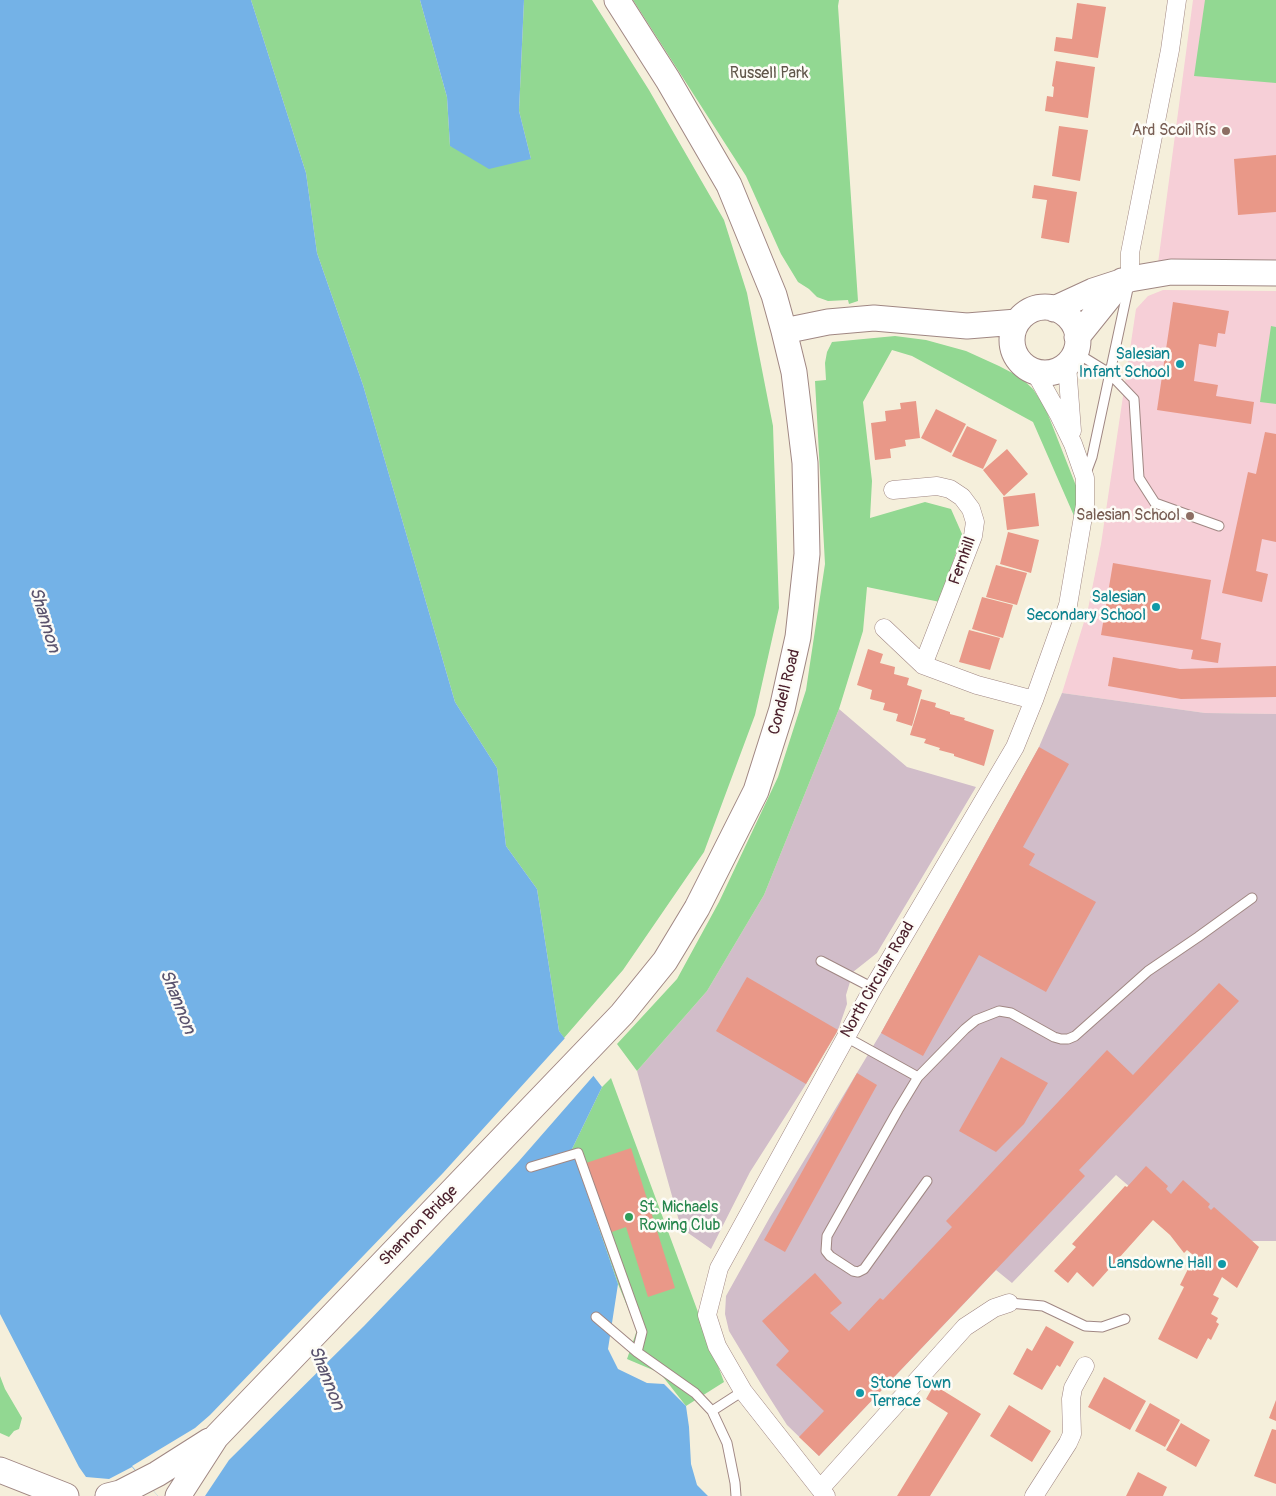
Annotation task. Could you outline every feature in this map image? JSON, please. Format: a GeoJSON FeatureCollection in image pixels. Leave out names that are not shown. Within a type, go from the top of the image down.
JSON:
{"type":"FeatureCollection","features":[{"type":"Feature","properties":{"kind":"main road","name":"Condell Road"},"geometry":{"type":"LineString","coordinates":[[617,0],[668,80],[729,185],[774,296],[797,383],[805,463],[807,554],[798,637],[782,709],[756,791],[702,900],[665,961],[622,1014]]}},
{"type":"Feature","properties":{"kind":"main road"},"geometry":{"type":"LineString","coordinates":[[1054,309],[1093,291],[1126,280],[1171,272],[1276,273]]}},
{"type":"Feature","properties":{"kind":"main road"},"geometry":{"type":"LineString","coordinates":[[1073,351],[1075,328],[1070,319],[1063,313],[1054,309],[1044,308],[1033,310],[1024,314],[1017,322],[1012,346],[1020,362],[1035,372],[1047,373],[1058,371],[1073,351],[1126,280]]}},
{"type":"Feature","properties":{"kind":"main road"},"geometry":{"type":"LineString","coordinates":[[784,330],[828,322],[874,318],[967,326],[1017,322]]}},
{"type":"Feature","properties":{"kind":"main road"},"geometry":{"type":"LineString","coordinates":[[967,326],[1012,346]]}},
{"type":"Feature","properties":{"kind":"main road","name":"Shannon Bridge"},"geometry":{"type":"LineString","coordinates":[[216,1437],[622,1014]]}},
{"type":"Feature","properties":{"kind":"main road"},"geometry":{"type":"LineString","coordinates":[[114,1494],[157,1474],[216,1437]]}},
{"type":"Feature","properties":{"kind":"main road"},"geometry":{"type":"LineString","coordinates":[[178,1496],[216,1437]]}},
{"type":"Feature","properties":{"kind":"main road"},"geometry":{"type":"LineString","coordinates":[[0,1470],[66,1496]]}},
{"type":"Feature","properties":{"kind":"street"},"geometry":{"type":"LineString","coordinates":[[1126,280],[1178,0]]}},
{"type":"Feature","properties":{"kind":"street","name":"North Circular Road"},"geometry":{"type":"LineString","coordinates":[[1072,444],[1073,351]]}},
{"type":"Feature","properties":{"kind":"street","name":"North Circular Road"},"geometry":{"type":"LineString","coordinates":[[823,1493],[743,1391],[717,1346],[707,1315],[719,1268],[873,988],[1015,748],[1068,605],[1085,505],[1085,478],[1059,415],[1035,372]]}},
{"type":"Feature","properties":{"kind":"street","name":"Fernhill"},"geometry":{"type":"LineString","coordinates":[[893,490],[937,486],[950,489],[962,497],[971,509],[975,522],[973,536],[922,665]]}},
{"type":"Feature","properties":{"kind":"street"},"geometry":{"type":"LineString","coordinates":[[884,628],[922,665],[977,685],[1034,700]]}},
{"type":"Feature","properties":{"kind":"street"},"geometry":{"type":"LineString","coordinates":[[823,1493],[965,1327],[994,1308],[1009,1303]]}},
{"type":"Feature","properties":{"kind":"street"},"geometry":{"type":"LineString","coordinates":[[1034,1496],[1072,1434],[1070,1399],[1073,1388],[1084,1366]]}},
{"type":"Feature","properties":{"kind":"lane"},"geometry":{"type":"LineString","coordinates":[[1085,478],[1092,457],[1124,310],[1126,280]]}},
{"type":"Feature","properties":{"kind":"lane"},"geometry":{"type":"LineString","coordinates":[[1073,351],[1109,373],[1134,399],[1140,478],[1156,503],[1219,526]]}},
{"type":"Feature","properties":{"kind":"lane"},"geometry":{"type":"LineString","coordinates":[[927,1181],[864,1269],[858,1272],[853,1271],[830,1256],[826,1251],[827,1236],[918,1078],[976,1020],[999,1011],[1011,1013],[1054,1037],[1068,1039],[1075,1036],[1148,971],[1252,898]]}},
{"type":"Feature","properties":{"kind":"lane"},"geometry":{"type":"LineString","coordinates":[[822,961],[873,988]]}},
{"type":"Feature","properties":{"kind":"lane"},"geometry":{"type":"LineString","coordinates":[[846,1037],[918,1078]]}},
{"type":"Feature","properties":{"kind":"lane"},"geometry":{"type":"LineString","coordinates":[[531,1167],[578,1153],[642,1332],[638,1352]]}},
{"type":"Feature","properties":{"kind":"lane"},"geometry":{"type":"LineString","coordinates":[[1009,1303],[1043,1306],[1085,1326],[1102,1327],[1125,1319]]}},
{"type":"Feature","properties":{"kind":"lane"},"geometry":{"type":"LineString","coordinates":[[596,1317],[638,1352],[695,1394],[712,1411],[727,1443],[736,1496]]}},
{"type":"Feature","properties":{"kind":"lane"},"geometry":{"type":"LineString","coordinates":[[712,1411],[743,1391]]}},
{"type":"Feature","properties":{"kind":"shaded area","name":"Ard Scoil Rís"},"geometry":{"type":"Polygon","coordinates":[[[1193,0],[1276,0],[1276,261],[1158,263],[1193,0]]]}},
{"type":"Feature","properties":{"kind":"shaded area","name":"Salesian School"},"geometry":{"type":"Polygon","coordinates":[[[1163,290],[1276,291],[1276,714],[1205,713],[1062,693],[1088,609],[1101,544],[1136,309],[1148,296],[1163,290]]]}},
{"type":"Feature","properties":{"kind":"shaded area"},"geometry":{"type":"Polygon","coordinates":[[[1062,693],[1205,713],[1276,714],[1276,1241],[1247,1241],[1138,1194],[1116,1175],[1012,1283],[996,1270],[819,1456],[787,1425],[729,1331],[725,1314],[726,1296],[770,1217],[881,1033],[1039,747],[1062,693]]]}},
{"type":"Feature","properties":{"kind":"shaded area"},"geometry":{"type":"Polygon","coordinates":[[[839,709],[907,767],[976,787],[877,953],[853,972],[846,995],[847,1004],[838,1030],[750,1172],[711,1249],[681,1228],[637,1071],[707,991],[764,895],[839,709]]]}},
{"type":"Feature","properties":{"kind":"green space"},"geometry":{"type":"Polygon","coordinates":[[[251,0],[420,0],[447,97],[450,146],[531,159],[519,111],[524,0],[592,0],[649,90],[724,220],[747,293],[773,426],[779,608],[755,715],[704,852],[623,970],[564,1038],[559,1031],[537,889],[506,846],[497,768],[455,702],[363,385],[317,253],[306,173],[251,0]]]}},
{"type":"Feature","properties":{"kind":"green space","name":"Russell Park"},"geometry":{"type":"Polygon","coordinates":[[[633,0],[839,0],[858,301],[849,304],[848,300],[828,301],[817,297],[798,282],[781,254],[746,176],[633,0]]]}},
{"type":"Feature","properties":{"kind":"green space"},"geometry":{"type":"Polygon","coordinates":[[[1205,0],[1276,0],[1276,83],[1194,76],[1205,0]]]}},
{"type":"Feature","properties":{"kind":"green space"},"geometry":{"type":"Polygon","coordinates":[[[1271,326],[1276,327],[1276,404],[1260,402],[1271,326]]]}},
{"type":"Feature","properties":{"kind":"green space"},"geometry":{"type":"Polygon","coordinates":[[[895,336],[926,340],[966,351],[1020,377],[1033,389],[1045,407],[1082,501],[1078,525],[1033,422],[912,356],[892,350],[863,402],[872,481],[870,518],[925,502],[951,509],[962,534],[940,602],[867,587],[863,631],[839,709],[764,895],[707,991],[637,1071],[617,1044],[677,979],[719,902],[778,777],[806,690],[825,564],[815,381],[826,380],[825,363],[827,352],[832,342],[895,336]]]}},
{"type":"Feature","properties":{"kind":"green space","name":"St. Michaels Rowing Club"},"geometry":{"type":"Polygon","coordinates":[[[611,1078],[724,1382],[686,1406],[660,1373],[627,1359],[637,1330],[618,1284],[572,1149],[602,1087],[611,1078]]]}},
{"type":"Feature","properties":{"kind":"green space"},"geometry":{"type":"Polygon","coordinates":[[[0,1376],[5,1389],[22,1418],[19,1429],[14,1431],[9,1437],[0,1433],[0,1376]]]}},
{"type":"Feature","properties":{"kind":"water","name":"Shannon"},"geometry":{"type":"Polygon","coordinates":[[[0,0],[251,0],[306,173],[317,253],[363,385],[455,702],[497,768],[506,846],[537,889],[559,1031],[602,1087],[572,1149],[618,1284],[608,1349],[618,1369],[647,1383],[664,1384],[686,1406],[691,1464],[697,1485],[708,1496],[158,1496],[132,1467],[109,1479],[86,1477],[79,1467],[0,1314],[0,0]]]}},
{"type":"Feature","properties":{"kind":"water"},"geometry":{"type":"Polygon","coordinates":[[[420,0],[524,0],[519,111],[531,159],[489,169],[450,146],[447,97],[420,0]]]}},
{"type":"Feature","properties":{"kind":"pier"},"geometry":{"type":"Polygon","coordinates":[[[566,1037],[595,1074],[519,1161],[364,1326],[229,1460],[205,1496],[158,1496],[132,1466],[195,1428],[210,1415],[443,1173],[566,1037]]]}},
{"type":"Feature","properties":{"kind":"building"},"geometry":{"type":"Polygon","coordinates":[[[1077,3],[1106,7],[1098,58],[1054,51],[1056,37],[1072,39],[1077,3]]]}},
{"type":"Feature","properties":{"kind":"building"},"geometry":{"type":"Polygon","coordinates":[[[1056,61],[1095,67],[1088,118],[1045,111],[1047,96],[1053,97],[1054,87],[1052,86],[1056,61]]]}},
{"type":"Feature","properties":{"kind":"building"},"geometry":{"type":"Polygon","coordinates":[[[1059,126],[1088,130],[1080,181],[1052,176],[1059,126]]]}},
{"type":"Feature","properties":{"kind":"building","name":"Ard Scoil Rís"},"geometry":{"type":"Polygon","coordinates":[[[1276,155],[1276,212],[1238,215],[1234,159],[1276,155]]]}},
{"type":"Feature","properties":{"kind":"building"},"geometry":{"type":"Polygon","coordinates":[[[1034,185],[1077,192],[1069,243],[1041,238],[1047,200],[1032,198],[1034,185]]]}},
{"type":"Feature","properties":{"kind":"building","name":"Salesian Infant School"},"geometry":{"type":"Polygon","coordinates":[[[1173,302],[1229,311],[1225,334],[1218,333],[1216,347],[1199,344],[1194,381],[1218,385],[1216,396],[1254,402],[1251,424],[1157,410],[1173,302]]]}},
{"type":"Feature","properties":{"kind":"building"},"geometry":{"type":"Polygon","coordinates":[[[916,401],[920,438],[905,440],[906,446],[890,449],[891,458],[875,460],[871,423],[886,421],[885,411],[901,409],[900,403],[916,401]]]}},
{"type":"Feature","properties":{"kind":"building"},"geometry":{"type":"Polygon","coordinates":[[[936,409],[966,424],[951,453],[921,438],[936,409]]]}},
{"type":"Feature","properties":{"kind":"building"},"geometry":{"type":"Polygon","coordinates":[[[967,426],[997,440],[983,469],[952,456],[967,426]]]}},
{"type":"Feature","properties":{"kind":"building"},"geometry":{"type":"Polygon","coordinates":[[[1265,432],[1276,434],[1276,542],[1262,539],[1256,571],[1268,574],[1262,602],[1222,593],[1248,472],[1256,474],[1265,432]]]}},
{"type":"Feature","properties":{"kind":"building"},"geometry":{"type":"Polygon","coordinates":[[[1007,449],[1028,474],[1004,496],[983,470],[1007,449]]]}},
{"type":"Feature","properties":{"kind":"building"},"geometry":{"type":"Polygon","coordinates":[[[1035,493],[1039,526],[1007,530],[1003,497],[1035,493]]]}},
{"type":"Feature","properties":{"kind":"building"},"geometry":{"type":"Polygon","coordinates":[[[1008,532],[1039,540],[1031,573],[1000,564],[1008,532]]]}},
{"type":"Feature","properties":{"kind":"building","name":"Salesian Secondary School"},"geometry":{"type":"Polygon","coordinates":[[[1113,563],[1211,580],[1201,639],[1221,643],[1218,663],[1191,659],[1193,650],[1101,635],[1113,563]]]}},
{"type":"Feature","properties":{"kind":"building"},"geometry":{"type":"Polygon","coordinates":[[[996,565],[1027,573],[1017,605],[986,597],[996,565]]]}},
{"type":"Feature","properties":{"kind":"building"},"geometry":{"type":"Polygon","coordinates":[[[982,597],[1013,605],[1003,638],[972,629],[982,597]]]}},
{"type":"Feature","properties":{"kind":"building"},"geometry":{"type":"Polygon","coordinates":[[[969,630],[1000,638],[990,670],[959,662],[969,630]]]}},
{"type":"Feature","properties":{"kind":"building"},"geometry":{"type":"Polygon","coordinates":[[[868,649],[883,654],[880,663],[895,667],[894,674],[909,678],[907,685],[922,690],[912,726],[896,721],[898,714],[883,710],[885,703],[870,699],[872,690],[857,685],[868,649]]]}},
{"type":"Feature","properties":{"kind":"building"},"geometry":{"type":"Polygon","coordinates":[[[1113,657],[1180,669],[1276,666],[1276,697],[1181,699],[1108,686],[1113,657]]]}},
{"type":"Feature","properties":{"kind":"building"},"geometry":{"type":"Polygon","coordinates":[[[921,699],[936,703],[935,707],[965,718],[964,720],[994,730],[984,766],[939,750],[940,748],[924,743],[926,739],[910,735],[921,699]]]}},
{"type":"Feature","properties":{"kind":"building"},"geometry":{"type":"Polygon","coordinates":[[[1039,747],[1069,764],[1023,847],[1035,854],[1029,865],[1096,902],[1046,992],[979,955],[923,1056],[881,1033],[1039,747]]]}},
{"type":"Feature","properties":{"kind":"building"},"geometry":{"type":"Polygon","coordinates":[[[747,977],[838,1030],[806,1084],[716,1031],[747,977]]]}},
{"type":"Feature","properties":{"kind":"building"},"geometry":{"type":"Polygon","coordinates":[[[1219,983],[1239,1001],[1079,1170],[1085,1176],[819,1456],[799,1437],[824,1411],[776,1365],[789,1351],[762,1321],[815,1273],[842,1303],[830,1313],[849,1331],[880,1298],[883,1300],[952,1227],[946,1221],[1107,1050],[1133,1075],[1219,983]]]}},
{"type":"Feature","properties":{"kind":"building"},"geometry":{"type":"Polygon","coordinates":[[[1001,1057],[1048,1083],[1024,1124],[996,1152],[959,1131],[1001,1057]]]}},
{"type":"Feature","properties":{"kind":"building"},"geometry":{"type":"Polygon","coordinates":[[[857,1073],[877,1085],[785,1252],[764,1240],[857,1073]]]}},
{"type":"Feature","properties":{"kind":"building"},"geometry":{"type":"Polygon","coordinates":[[[631,1148],[675,1288],[648,1297],[626,1227],[609,1233],[586,1163],[631,1148]]]}},
{"type":"Feature","properties":{"kind":"building","name":"Lansdowne Hall"},"geometry":{"type":"Polygon","coordinates":[[[1146,1166],[1168,1186],[1166,1189],[1171,1194],[1183,1180],[1210,1204],[1208,1207],[1211,1210],[1214,1207],[1259,1247],[1237,1288],[1222,1277],[1213,1295],[1219,1298],[1211,1314],[1218,1318],[1216,1322],[1219,1324],[1211,1340],[1208,1338],[1197,1359],[1158,1339],[1184,1287],[1180,1285],[1188,1269],[1192,1271],[1198,1259],[1187,1250],[1184,1253],[1170,1235],[1153,1220],[1093,1287],[1077,1272],[1068,1283],[1054,1271],[1076,1247],[1072,1244],[1146,1166]]]}},
{"type":"Feature","properties":{"kind":"building"},"geometry":{"type":"Polygon","coordinates":[[[1046,1326],[1074,1342],[1060,1367],[1057,1365],[1042,1390],[1013,1374],[1027,1348],[1032,1351],[1046,1326]]]}},
{"type":"Feature","properties":{"kind":"building"},"geometry":{"type":"Polygon","coordinates":[[[1104,1377],[1146,1401],[1130,1430],[1088,1407],[1104,1377]]]}},
{"type":"Feature","properties":{"kind":"building"},"geometry":{"type":"Polygon","coordinates":[[[934,1385],[981,1414],[930,1496],[897,1496],[948,1413],[926,1399],[934,1385]]]}},
{"type":"Feature","properties":{"kind":"building"},"geometry":{"type":"Polygon","coordinates":[[[1276,1400],[1276,1421],[1269,1418],[1276,1400]]]}},
{"type":"Feature","properties":{"kind":"building"},"geometry":{"type":"Polygon","coordinates":[[[1150,1403],[1180,1420],[1165,1447],[1135,1431],[1150,1403]]]}},
{"type":"Feature","properties":{"kind":"building"},"geometry":{"type":"Polygon","coordinates":[[[1009,1405],[1051,1431],[1032,1462],[990,1436],[1009,1405]]]}},
{"type":"Feature","properties":{"kind":"building"},"geometry":{"type":"Polygon","coordinates":[[[1181,1423],[1210,1440],[1196,1467],[1166,1450],[1181,1423]]]}},
{"type":"Feature","properties":{"kind":"building"},"geometry":{"type":"Polygon","coordinates":[[[1272,1429],[1276,1430],[1276,1484],[1254,1476],[1272,1429]]]}},
{"type":"Feature","properties":{"kind":"building"},"geometry":{"type":"Polygon","coordinates":[[[1138,1472],[1167,1487],[1163,1496],[1126,1496],[1138,1472]]]}},
{"type":"Feature","properties":{"kind":"place","name":"Ard Scoil Rís"},"geometry":{"type":"Point","coordinates":[1226,131]}},
{"type":"Feature","properties":{"kind":"place","name":"Salesian Infant School"},"geometry":{"type":"Point","coordinates":[1180,364]}},
{"type":"Feature","properties":{"kind":"place","name":"Salesian School"},"geometry":{"type":"Point","coordinates":[1190,516]}},
{"type":"Feature","properties":{"kind":"place","name":"Salesian Secondary School"},"geometry":{"type":"Point","coordinates":[1156,607]}},
{"type":"Feature","properties":{"kind":"place","name":"St. Michaels Rowing Club"},"geometry":{"type":"Point","coordinates":[629,1217]}},
{"type":"Feature","properties":{"kind":"place","name":"Lansdowne Hall"},"geometry":{"type":"Point","coordinates":[1222,1264]}},
{"type":"Feature","properties":{"kind":"place","name":"Stone Town Terrace"},"geometry":{"type":"Point","coordinates":[860,1393]}}]}
